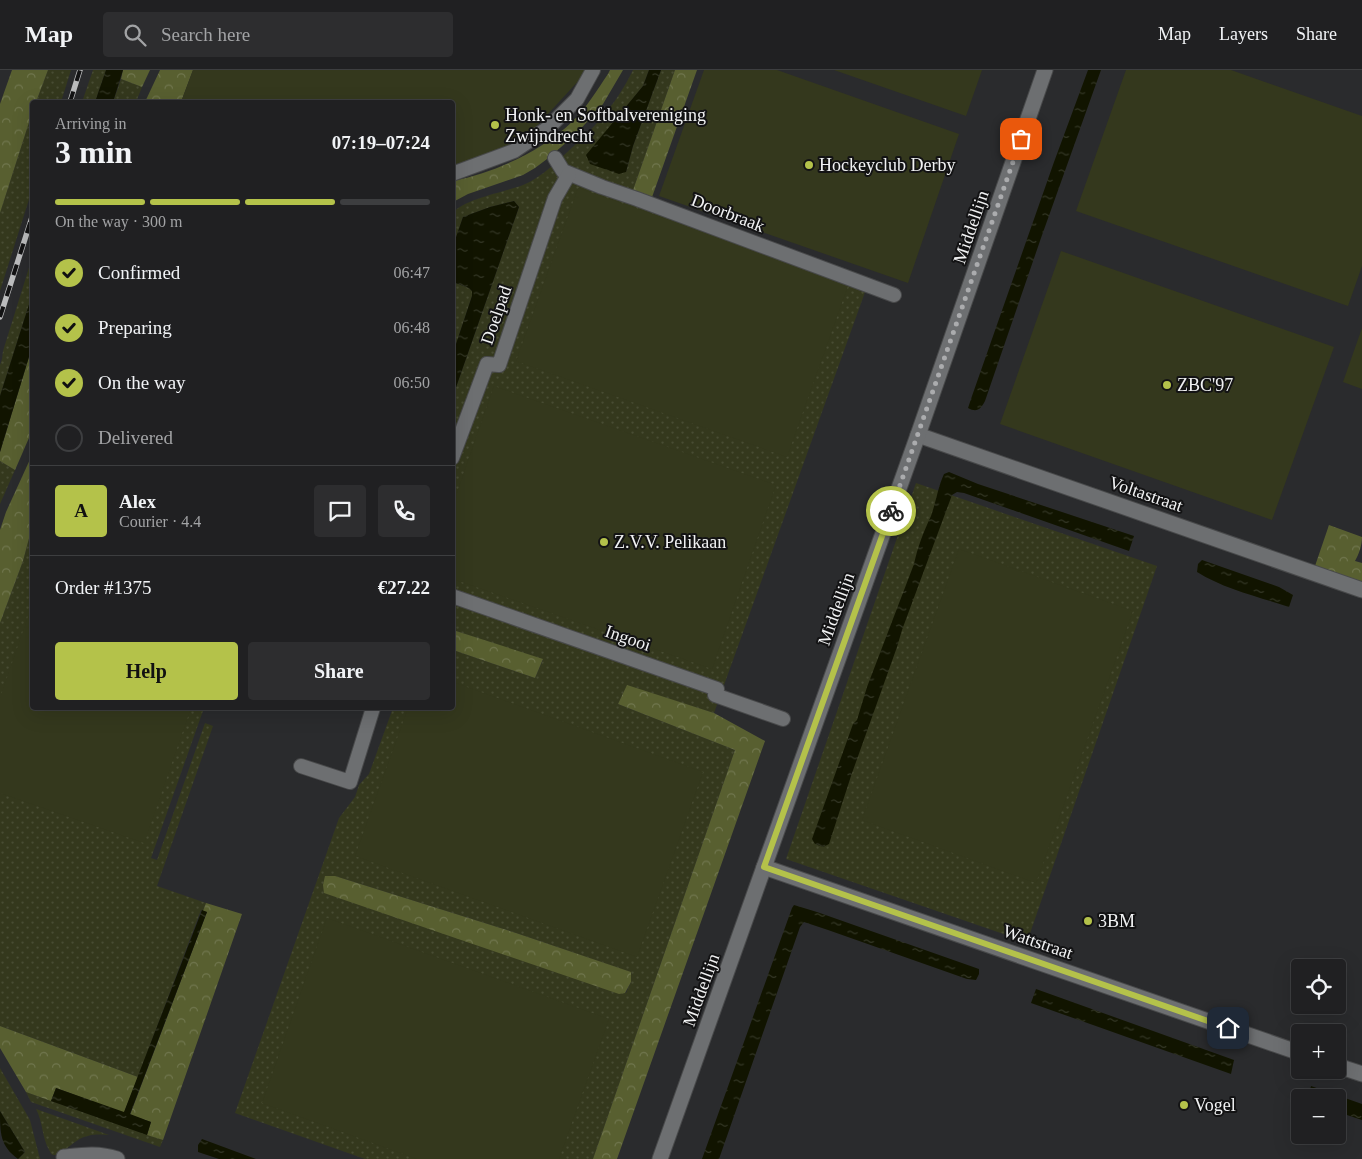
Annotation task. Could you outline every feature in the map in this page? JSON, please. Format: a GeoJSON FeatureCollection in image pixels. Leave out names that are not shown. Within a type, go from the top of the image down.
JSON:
{"type":"FeatureCollection","features":[{"type":"Feature","properties":{"kind":"street"},"geometry":{"type":"LineString","coordinates":[[455,173],[514,151],[548,128],[577,99],[593,70]]}},
{"type":"Feature","properties":{"kind":"street","name":"Middellijn"},"geometry":{"type":"LineString","coordinates":[[660,1159],[918,435],[1045,70]]}},
{"type":"Feature","properties":{"kind":"street","name":"Doorbraak"},"geometry":{"type":"LineString","coordinates":[[555,158],[563,171],[569,174],[894,295]]}},
{"type":"Feature","properties":{"kind":"street","name":"Doelpad"},"geometry":{"type":"LineString","coordinates":[[455,450],[487,364],[499,365],[555,198],[569,174]]}},
{"type":"Feature","properties":{"kind":"street","name":"Voltastraat"},"geometry":{"type":"LineString","coordinates":[[918,435],[1362,590]]}},
{"type":"Feature","properties":{"kind":"street","name":"Ingooi"},"geometry":{"type":"LineString","coordinates":[[455,597],[717,689],[716,695],[783,720]]}},
{"type":"Feature","properties":{"kind":"street"},"geometry":{"type":"LineString","coordinates":[[301,766],[350,782],[372,710]]}},
{"type":"Feature","properties":{"kind":"street","name":"Wattstraat"},"geometry":{"type":"LineString","coordinates":[[764,867],[1291,1050]]}},
{"type":"Feature","properties":{"kind":"street"},"geometry":{"type":"LineString","coordinates":[[1346,1069],[1362,1074]]}},
{"type":"Feature","properties":{"kind":"street"},"geometry":{"type":"LineString","coordinates":[[64,1157],[91,1154],[106,1155],[117,1159]]}},
{"type":"Feature","properties":{"kind":"green space"},"geometry":{"type":"Polygon","coordinates":[[[12,70],[48,70],[37,100],[30,100],[30,119],[0,213],[0,104],[12,70]]]}},
{"type":"Feature","properties":{"kind":"green space"},"geometry":{"type":"Polygon","coordinates":[[[48,70],[71,70],[62,100],[37,100],[48,70]]]}},
{"type":"Feature","properties":{"kind":"green space"},"geometry":{"type":"Polygon","coordinates":[[[93,70],[106,70],[96,100],[83,100],[93,70]]]}},
{"type":"Feature","properties":{"kind":"green space"},"geometry":{"type":"Polygon","coordinates":[[[123,70],[150,70],[142,87],[121,79],[123,70]]]}},
{"type":"Feature","properties":{"kind":"green space"},"geometry":{"type":"Polygon","coordinates":[[[160,70],[193,70],[182,100],[146,100],[160,70]]]}},
{"type":"Feature","properties":{"kind":"green space","name":"Honk- en Softbalvereniging Zwijndrecht"},"geometry":{"type":"Polygon","coordinates":[[[193,70],[585,70],[581,78],[526,138],[492,155],[455,164],[455,100],[182,100],[193,70]]]}},
{"type":"Feature","properties":{"kind":"green space"},"geometry":{"type":"Polygon","coordinates":[[[610,70],[623,70],[603,104],[574,136],[547,159],[523,175],[468,194],[455,201],[455,180],[501,166],[547,142],[578,116],[610,70]]]}},
{"type":"Feature","properties":{"kind":"green space"},"geometry":{"type":"Polygon","coordinates":[[[633,70],[649,70],[643,86],[610,127],[626,172],[633,146],[661,70],[675,70],[632,193],[869,281],[714,713],[627,686],[618,704],[735,750],[593,1159],[365,1159],[235,1113],[339,818],[355,797],[359,785],[369,774],[392,710],[455,710],[455,651],[535,678],[543,660],[455,631],[455,390],[519,207],[514,201],[463,217],[455,240],[455,211],[485,196],[523,185],[544,172],[594,127],[619,95],[633,70]],[[335,876],[626,993],[631,982],[630,972],[516,933],[335,876]]]}},
{"type":"Feature","properties":{"kind":"green space"},"geometry":{"type":"Polygon","coordinates":[[[675,70],[697,70],[651,200],[632,193],[675,70]]]}},
{"type":"Feature","properties":{"kind":"green space","name":"Hockeyclub Derby"},"geometry":{"type":"Polygon","coordinates":[[[704,70],[777,70],[959,134],[908,283],[659,196],[704,70]]]}},
{"type":"Feature","properties":{"kind":"green space","name":"Hockeyclub Derby"},"geometry":{"type":"Polygon","coordinates":[[[834,70],[982,70],[966,116],[834,70]]]}},
{"type":"Feature","properties":{"kind":"green space"},"geometry":{"type":"Polygon","coordinates":[[[1126,70],[1231,70],[1362,116],[1362,266],[1348,306],[1076,211],[1126,70]]]}},
{"type":"Feature","properties":{"kind":"green space"},"geometry":{"type":"Polygon","coordinates":[[[121,79],[142,87],[137,100],[114,100],[121,79]]]}},
{"type":"Feature","properties":{"kind":"green space"},"geometry":{"type":"Polygon","coordinates":[[[30,119],[30,196],[0,291],[0,213],[30,119]]]}},
{"type":"Feature","properties":{"kind":"green space"},"geometry":{"type":"Polygon","coordinates":[[[578,188],[849,283],[787,457],[516,361],[578,188]]]}},
{"type":"Feature","properties":{"kind":"green space","name":"ZBC'97"},"geometry":{"type":"Polygon","coordinates":[[[1061,251],[1334,347],[1272,520],[1000,424],[1061,251]]]}},
{"type":"Feature","properties":{"kind":"green space"},"geometry":{"type":"Polygon","coordinates":[[[30,264],[30,301],[0,396],[0,365],[30,264]]]}},
{"type":"Feature","properties":{"kind":"green space"},"geometry":{"type":"Polygon","coordinates":[[[455,283],[469,288],[472,291],[455,347],[455,283]]]}},
{"type":"Feature","properties":{"kind":"green space"},"geometry":{"type":"Polygon","coordinates":[[[1362,328],[1362,389],[1343,382],[1362,328]]]}},
{"type":"Feature","properties":{"kind":"green space"},"geometry":{"type":"Polygon","coordinates":[[[30,354],[30,436],[15,470],[0,461],[0,452],[30,354]]]}},
{"type":"Feature","properties":{"kind":"green space","name":"Z.V.V. Pelikaan"},"geometry":{"type":"Polygon","coordinates":[[[494,386],[776,485],[712,669],[455,580],[455,498],[494,386]]]}},
{"type":"Feature","properties":{"kind":"green space"},"geometry":{"type":"Polygon","coordinates":[[[30,459],[30,535],[23,561],[0,623],[0,530],[6,512],[30,459]]]}},
{"type":"Feature","properties":{"kind":"green space"},"geometry":{"type":"Polygon","coordinates":[[[0,461],[15,470],[0,504],[0,461]]]}},
{"type":"Feature","properties":{"kind":"green space"},"geometry":{"type":"Polygon","coordinates":[[[916,483],[1157,566],[1027,942],[786,859],[916,483]]]}},
{"type":"Feature","properties":{"kind":"green space"},"geometry":{"type":"Polygon","coordinates":[[[1329,525],[1362,537],[1355,561],[1362,563],[1362,582],[1315,566],[1329,525]]]}},
{"type":"Feature","properties":{"kind":"green space"},"geometry":{"type":"Polygon","coordinates":[[[30,535],[30,710],[203,710],[151,858],[157,860],[205,723],[213,726],[157,886],[206,903],[203,911],[201,910],[138,1077],[0,1026],[0,623],[23,561],[30,535]]]}},
{"type":"Feature","properties":{"kind":"green space"},"geometry":{"type":"Polygon","coordinates":[[[959,549],[1133,611],[1036,883],[862,820],[959,549]]]}},
{"type":"Feature","properties":{"kind":"green space"},"geometry":{"type":"Polygon","coordinates":[[[30,611],[30,710],[190,710],[144,843],[0,793],[0,698],[30,611]]]}},
{"type":"Feature","properties":{"kind":"green space"},"geometry":{"type":"Polygon","coordinates":[[[455,631],[543,659],[535,678],[455,651],[455,631]]]}},
{"type":"Feature","properties":{"kind":"green space"},"geometry":{"type":"Polygon","coordinates":[[[455,683],[703,772],[637,957],[355,856],[407,710],[455,710],[455,683]]]}},
{"type":"Feature","properties":{"kind":"green space"},"geometry":{"type":"Polygon","coordinates":[[[627,685],[714,713],[765,741],[617,1159],[593,1159],[735,750],[618,704],[627,685]]]}},
{"type":"Feature","properties":{"kind":"green space"},"geometry":{"type":"Polygon","coordinates":[[[325,876],[335,876],[516,933],[631,972],[631,982],[625,993],[619,994],[324,893],[325,876]]]}},
{"type":"Feature","properties":{"kind":"green space"},"geometry":{"type":"Polygon","coordinates":[[[206,903],[242,914],[163,1140],[147,1135],[151,1122],[130,1115],[207,912],[203,911],[206,903]]]}},
{"type":"Feature","properties":{"kind":"green space"},"geometry":{"type":"Polygon","coordinates":[[[327,918],[609,1019],[559,1159],[417,1159],[262,1103],[327,918]]]}},
{"type":"Feature","properties":{"kind":"green space"},"geometry":{"type":"Polygon","coordinates":[[[0,1026],[138,1077],[124,1113],[56,1088],[51,1101],[26,1092],[0,1048],[0,1026]]]}},
{"type":"Feature","properties":{"kind":"green space"},"geometry":{"type":"Polygon","coordinates":[[[0,1068],[30,1120],[40,1159],[18,1159],[25,1152],[0,1111],[0,1068]]]}},
{"type":"Feature","properties":{"kind":"green space"},"geometry":{"type":"Polygon","coordinates":[[[26,1092],[163,1140],[160,1147],[31,1102],[26,1092]]]}},
{"type":"Feature","properties":{"kind":"green space"},"geometry":{"type":"Polygon","coordinates":[[[36,1109],[109,1135],[86,1137],[78,1140],[60,1153],[53,1155],[47,1145],[36,1109]]]}},
{"type":"Feature","properties":{"kind":"water"},"geometry":{"type":"Polygon","coordinates":[[[106,70],[123,70],[114,100],[96,100],[106,70]]]}},
{"type":"Feature","properties":{"kind":"water"},"geometry":{"type":"Polygon","coordinates":[[[649,70],[661,70],[633,146],[626,172],[619,174],[590,164],[586,155],[643,86],[649,70]]]}},
{"type":"Feature","properties":{"kind":"water"},"geometry":{"type":"Polygon","coordinates":[[[1088,70],[1101,70],[985,401],[978,409],[968,408],[1054,162],[1088,70]]]}},
{"type":"Feature","properties":{"kind":"water"},"geometry":{"type":"Polygon","coordinates":[[[514,201],[519,207],[455,390],[455,347],[472,291],[455,283],[455,240],[463,217],[514,201]]]}},
{"type":"Feature","properties":{"kind":"water"},"geometry":{"type":"Polygon","coordinates":[[[30,301],[30,354],[0,452],[0,396],[30,301]]]}},
{"type":"Feature","properties":{"kind":"water"},"geometry":{"type":"Polygon","coordinates":[[[949,472],[978,484],[1134,536],[1129,551],[964,493],[957,492],[952,495],[902,630],[829,844],[823,847],[815,844],[812,839],[853,724],[857,720],[867,687],[914,564],[942,479],[944,474],[949,472]]]}},
{"type":"Feature","properties":{"kind":"water"},"geometry":{"type":"Polygon","coordinates":[[[1202,560],[1279,587],[1293,595],[1289,607],[1242,592],[1207,578],[1197,572],[1198,564],[1202,560]]]}},
{"type":"Feature","properties":{"kind":"water"},"geometry":{"type":"Polygon","coordinates":[[[794,905],[979,969],[979,974],[976,980],[967,979],[804,922],[800,927],[719,1159],[702,1159],[792,908],[794,905]]]}},
{"type":"Feature","properties":{"kind":"water"},"geometry":{"type":"Polygon","coordinates":[[[202,910],[207,912],[130,1114],[151,1122],[147,1135],[51,1101],[56,1088],[124,1112],[202,910]]]}},
{"type":"Feature","properties":{"kind":"water"},"geometry":{"type":"Polygon","coordinates":[[[1036,989],[1234,1060],[1231,1074],[1031,1003],[1036,989]]]}},
{"type":"Feature","properties":{"kind":"water"},"geometry":{"type":"Polygon","coordinates":[[[1346,1098],[1362,1104],[1362,1120],[1346,1115],[1346,1098]]]}},
{"type":"Feature","properties":{"kind":"water"},"geometry":{"type":"Polygon","coordinates":[[[0,1111],[25,1152],[18,1159],[4,1144],[0,1126],[0,1111]]]}},
{"type":"Feature","properties":{"kind":"water"},"geometry":{"type":"Polygon","coordinates":[[[202,1139],[256,1159],[219,1159],[198,1152],[198,1145],[202,1139]]]}},
{"type":"Feature","properties":{"kind":"railway"},"geometry":{"type":"LineString","coordinates":[[71,100],[80,70]]}},
{"type":"Feature","properties":{"kind":"railway"},"geometry":{"type":"LineString","coordinates":[[0,317],[30,223]]}},
{"type":"Feature","properties":{"kind":"way so far"},"geometry":{"type":"LineString","coordinates":[[891,511],[1021,139]]}},
{"type":"Feature","properties":{"kind":"place","name":"Honk- en Softbalvereniging Zwijndrecht"},"geometry":{"type":"Point","coordinates":[495,125]}},
{"type":"Feature","properties":{"kind":"place","name":"Hockeyclub Derby"},"geometry":{"type":"Point","coordinates":[809,165]}},
{"type":"Feature","properties":{"kind":"place","name":"ZBC'97"},"geometry":{"type":"Point","coordinates":[1167,385]}},
{"type":"Feature","properties":{"kind":"place","name":"Z.V.V. Pelikaan"},"geometry":{"type":"Point","coordinates":[604,542]}},
{"type":"Feature","properties":{"kind":"place","name":"3BM"},"geometry":{"type":"Point","coordinates":[1088,921]}},
{"type":"Feature","properties":{"kind":"place","name":"Vogel"},"geometry":{"type":"Point","coordinates":[1184,1105]}},
{"type":"Feature","properties":{"kind":"route"},"geometry":{"type":"LineString","coordinates":[[891,511],[764,867],[1228,1028]]}}]}
